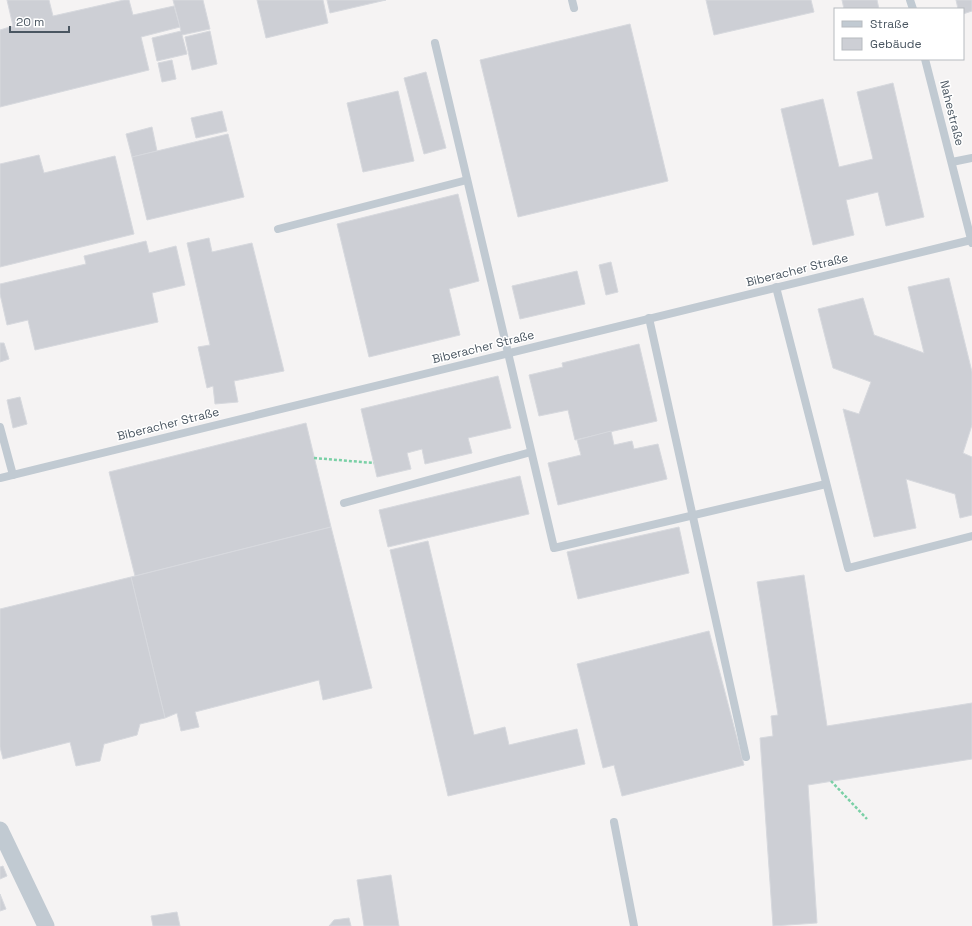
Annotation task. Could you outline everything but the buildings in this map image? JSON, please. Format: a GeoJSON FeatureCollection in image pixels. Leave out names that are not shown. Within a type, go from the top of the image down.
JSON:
{"type":"FeatureCollection","features":[{"type":"Feature","properties":{"kind":"street"},"geometry":{"type":"LineString","coordinates":[[0,830],[46,926]]}},
{"type":"Feature","properties":{"kind":"lane"},"geometry":{"type":"LineString","coordinates":[[435,43],[554,548],[693,514],[826,484]]}},
{"type":"Feature","properties":{"kind":"lane","name":"Nahestraße"},"geometry":{"type":"LineString","coordinates":[[925,60],[971,241]]}},
{"type":"Feature","properties":{"kind":"lane"},"geometry":{"type":"LineString","coordinates":[[952,162],[972,158]]}},
{"type":"Feature","properties":{"kind":"lane"},"geometry":{"type":"LineString","coordinates":[[278,229],[467,180]]}},
{"type":"Feature","properties":{"kind":"lane","name":"Biberacher Straße"},"geometry":{"type":"LineString","coordinates":[[0,478],[648,318],[971,241]]}},
{"type":"Feature","properties":{"kind":"lane"},"geometry":{"type":"LineString","coordinates":[[776,287],[848,568],[972,536]]}},
{"type":"Feature","properties":{"kind":"lane"},"geometry":{"type":"LineString","coordinates":[[648,318],[693,514],[746,757]]}},
{"type":"Feature","properties":{"kind":"lane"},"geometry":{"type":"LineString","coordinates":[[0,427],[13,475]]}},
{"type":"Feature","properties":{"kind":"lane"},"geometry":{"type":"LineString","coordinates":[[344,504],[531,452]]}},
{"type":"Feature","properties":{"kind":"lane"},"geometry":{"type":"LineString","coordinates":[[614,822],[634,926]]}},
{"type":"Feature","properties":{"kind":"path"},"geometry":{"type":"LineString","coordinates":[[314,458],[374,463]]}},
{"type":"Feature","properties":{"kind":"path"},"geometry":{"type":"LineString","coordinates":[[831,781],[867,819]]}}]}
